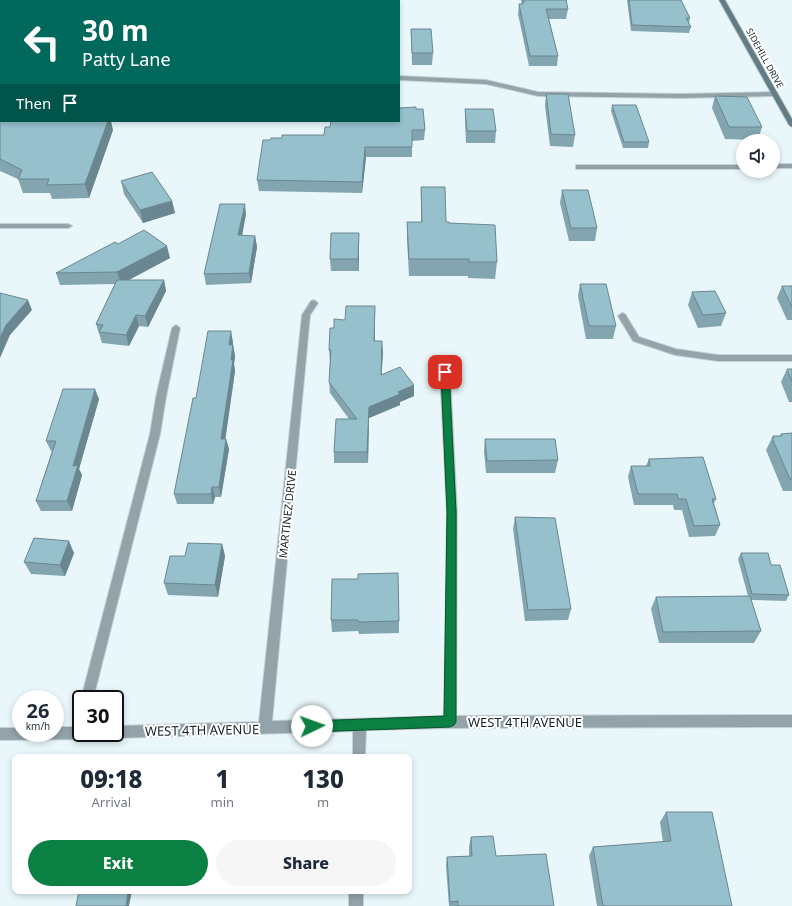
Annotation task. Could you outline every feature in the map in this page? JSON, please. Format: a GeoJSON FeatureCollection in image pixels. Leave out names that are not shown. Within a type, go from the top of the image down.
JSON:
{"type":"FeatureCollection","features":[{"type":"Feature","properties":{"kind":"street","name":"SIDEHILL DRIVE"},"geometry":{"type":"LineString","coordinates":[[722,0],[792,126]]}},
{"type":"Feature","properties":{"kind":"street"},"geometry":{"type":"LineString","coordinates":[[400,78],[486,82],[538,94],[682,96],[774,94]]}},
{"type":"Feature","properties":{"kind":"street"},"geometry":{"type":"LineString","coordinates":[[780,166],[792,166]]}},
{"type":"Feature","properties":{"kind":"street"},"geometry":{"type":"LineString","coordinates":[[579,167],[736,167]]}},
{"type":"Feature","properties":{"kind":"street"},"geometry":{"type":"LineString","coordinates":[[0,226],[68,226]]}},
{"type":"Feature","properties":{"kind":"street","name":"MARTINEZ DRIVE"},"geometry":{"type":"LineString","coordinates":[[265,728],[306,315],[314,302]]}},
{"type":"Feature","properties":{"kind":"street"},"geometry":{"type":"LineString","coordinates":[[622,316],[636,338],[675,352],[718,358],[792,358]]}},
{"type":"Feature","properties":{"kind":"street"},"geometry":{"type":"LineString","coordinates":[[89,690],[155,434],[161,397],[176,328]]}},
{"type":"Feature","properties":{"kind":"street"},"geometry":{"type":"LineString","coordinates":[[445,372],[452,512],[450,722]]}},
{"type":"Feature","properties":{"kind":"street","name":"WEST 4TH AVENUE"},"geometry":{"type":"LineString","coordinates":[[124,732],[450,722],[792,721]]}},
{"type":"Feature","properties":{"kind":"street"},"geometry":{"type":"LineString","coordinates":[[359,754],[360,724]]}},
{"type":"Feature","properties":{"kind":"street"},"geometry":{"type":"LineString","coordinates":[[0,734],[72,730]]}},
{"type":"Feature","properties":{"kind":"street"},"geometry":{"type":"LineString","coordinates":[[356,894],[356,906]]}},
{"type":"Feature","properties":{"kind":"building"},"geometry":{"type":"Polygon","coordinates":[[[524,0],[566,0],[568,9],[546,9],[558,56],[530,56],[519,4],[523,4],[522,2],[524,2],[524,0]]]}},
{"type":"Feature","properties":{"kind":"building"},"geometry":{"type":"Polygon","coordinates":[[[629,0],[681,0],[690,18],[686,18],[691,27],[632,25],[629,0]]]}},
{"type":"Feature","properties":{"kind":"building"},"geometry":{"type":"Polygon","coordinates":[[[411,29],[431,29],[433,53],[412,53],[411,29]]]}},
{"type":"Feature","properties":{"kind":"building"},"geometry":{"type":"Polygon","coordinates":[[[546,94],[568,94],[575,135],[551,134],[546,94]]]}},
{"type":"Feature","properties":{"kind":"building"},"geometry":{"type":"Polygon","coordinates":[[[715,96],[747,97],[762,127],[729,127],[715,96]]]}},
{"type":"Feature","properties":{"kind":"building"},"geometry":{"type":"Polygon","coordinates":[[[612,105],[636,105],[649,142],[624,142],[612,105]]]}},
{"type":"Feature","properties":{"kind":"building"},"geometry":{"type":"Polygon","coordinates":[[[416,107],[416,109],[423,109],[425,130],[412,130],[412,147],[365,147],[362,182],[257,180],[263,140],[282,138],[282,135],[324,135],[325,127],[330,127],[331,122],[400,122],[400,108],[416,107]]]}},
{"type":"Feature","properties":{"kind":"building"},"geometry":{"type":"Polygon","coordinates":[[[465,109],[493,109],[496,131],[467,131],[465,109]]]}},
{"type":"Feature","properties":{"kind":"building"},"geometry":{"type":"Polygon","coordinates":[[[0,122],[108,122],[85,184],[47,185],[49,179],[18,179],[22,170],[0,159],[0,122]]]}},
{"type":"Feature","properties":{"kind":"building"},"geometry":{"type":"Polygon","coordinates":[[[152,172],[172,201],[140,210],[121,181],[152,172]]]}},
{"type":"Feature","properties":{"kind":"building"},"geometry":{"type":"Polygon","coordinates":[[[421,187],[445,187],[446,222],[495,225],[497,262],[469,262],[469,259],[409,259],[407,222],[422,222],[421,187]]]}},
{"type":"Feature","properties":{"kind":"building"},"geometry":{"type":"Polygon","coordinates":[[[562,190],[588,190],[597,228],[571,228],[562,190]]]}},
{"type":"Feature","properties":{"kind":"building"},"geometry":{"type":"Polygon","coordinates":[[[220,204],[245,204],[238,235],[255,236],[249,273],[204,274],[220,204]]]}},
{"type":"Feature","properties":{"kind":"building"},"geometry":{"type":"Polygon","coordinates":[[[144,230],[167,246],[117,272],[56,273],[115,242],[118,244],[144,230]]]}},
{"type":"Feature","properties":{"kind":"building"},"geometry":{"type":"Polygon","coordinates":[[[331,233],[359,233],[358,259],[330,259],[331,233]]]}},
{"type":"Feature","properties":{"kind":"building"},"geometry":{"type":"Polygon","coordinates":[[[117,280],[164,280],[145,316],[136,315],[126,335],[99,332],[103,325],[96,324],[117,280]]]}},
{"type":"Feature","properties":{"kind":"building"},"geometry":{"type":"Polygon","coordinates":[[[580,284],[606,284],[616,326],[589,326],[580,284]]]}},
{"type":"Feature","properties":{"kind":"building"},"geometry":{"type":"Polygon","coordinates":[[[782,286],[792,286],[792,307],[782,286]]]}},
{"type":"Feature","properties":{"kind":"building"},"geometry":{"type":"Polygon","coordinates":[[[715,291],[726,313],[703,315],[692,292],[715,291]]]}},
{"type":"Feature","properties":{"kind":"building"},"geometry":{"type":"Polygon","coordinates":[[[0,293],[28,300],[6,325],[0,338],[0,293]]]}},
{"type":"Feature","properties":{"kind":"building"},"geometry":{"type":"Polygon","coordinates":[[[346,306],[375,306],[374,341],[382,341],[381,375],[400,367],[414,385],[398,392],[400,394],[369,407],[367,452],[334,452],[336,419],[357,419],[329,382],[331,350],[329,350],[330,328],[334,328],[334,319],[345,320],[346,306]]]}},
{"type":"Feature","properties":{"kind":"building"},"geometry":{"type":"Polygon","coordinates":[[[208,331],[231,331],[229,345],[233,345],[231,360],[233,360],[221,439],[226,439],[219,487],[212,487],[211,494],[174,494],[193,398],[196,398],[208,331]]]}},
{"type":"Feature","properties":{"kind":"building"},"geometry":{"type":"Polygon","coordinates":[[[787,369],[792,369],[792,382],[787,369]]]}},
{"type":"Feature","properties":{"kind":"building"},"geometry":{"type":"Polygon","coordinates":[[[63,389],[95,389],[73,466],[78,465],[67,501],[36,501],[56,441],[46,441],[63,389]]]}},
{"type":"Feature","properties":{"kind":"building"},"geometry":{"type":"Polygon","coordinates":[[[792,433],[792,479],[790,479],[772,438],[774,438],[773,436],[782,436],[781,434],[792,433]]]}},
{"type":"Feature","properties":{"kind":"building"},"geometry":{"type":"Polygon","coordinates":[[[485,439],[555,439],[558,460],[487,461],[485,439]]]}},
{"type":"Feature","properties":{"kind":"building"},"geometry":{"type":"Polygon","coordinates":[[[703,457],[716,499],[712,499],[720,525],[694,526],[686,499],[678,499],[677,494],[638,494],[631,466],[650,466],[649,459],[703,457]]]}},
{"type":"Feature","properties":{"kind":"building"},"geometry":{"type":"Polygon","coordinates":[[[515,517],[555,518],[571,609],[528,610],[515,517]]]}},
{"type":"Feature","properties":{"kind":"building"},"geometry":{"type":"Polygon","coordinates":[[[34,538],[69,541],[60,565],[24,562],[34,538]]]}},
{"type":"Feature","properties":{"kind":"building"},"geometry":{"type":"Polygon","coordinates":[[[188,543],[222,544],[215,585],[164,583],[170,556],[185,556],[188,543]]]}},
{"type":"Feature","properties":{"kind":"building"},"geometry":{"type":"Polygon","coordinates":[[[741,553],[768,553],[771,565],[780,565],[789,595],[752,594],[741,553]]]}},
{"type":"Feature","properties":{"kind":"building"},"geometry":{"type":"Polygon","coordinates":[[[398,573],[399,621],[359,622],[358,620],[331,620],[332,579],[358,579],[358,574],[398,573]]]}},
{"type":"Feature","properties":{"kind":"building"},"geometry":{"type":"Polygon","coordinates":[[[750,596],[761,631],[663,632],[656,597],[750,596]]]}},
{"type":"Feature","properties":{"kind":"building"},"geometry":{"type":"Polygon","coordinates":[[[666,812],[712,812],[732,906],[603,906],[593,847],[671,841],[666,812]]]}},
{"type":"Feature","properties":{"kind":"building"},"geometry":{"type":"Polygon","coordinates":[[[493,836],[496,856],[546,854],[554,906],[458,906],[458,901],[450,902],[447,857],[472,856],[471,837],[493,836]]]}},
{"type":"Feature","properties":{"kind":"building"},"geometry":{"type":"Polygon","coordinates":[[[78,894],[128,894],[126,906],[76,906],[78,894]]]}},
{"type":"Feature","properties":{"kind":"route"},"geometry":{"type":"LineString","coordinates":[[312,726],[450,722],[452,512],[445,372]]}}]}
